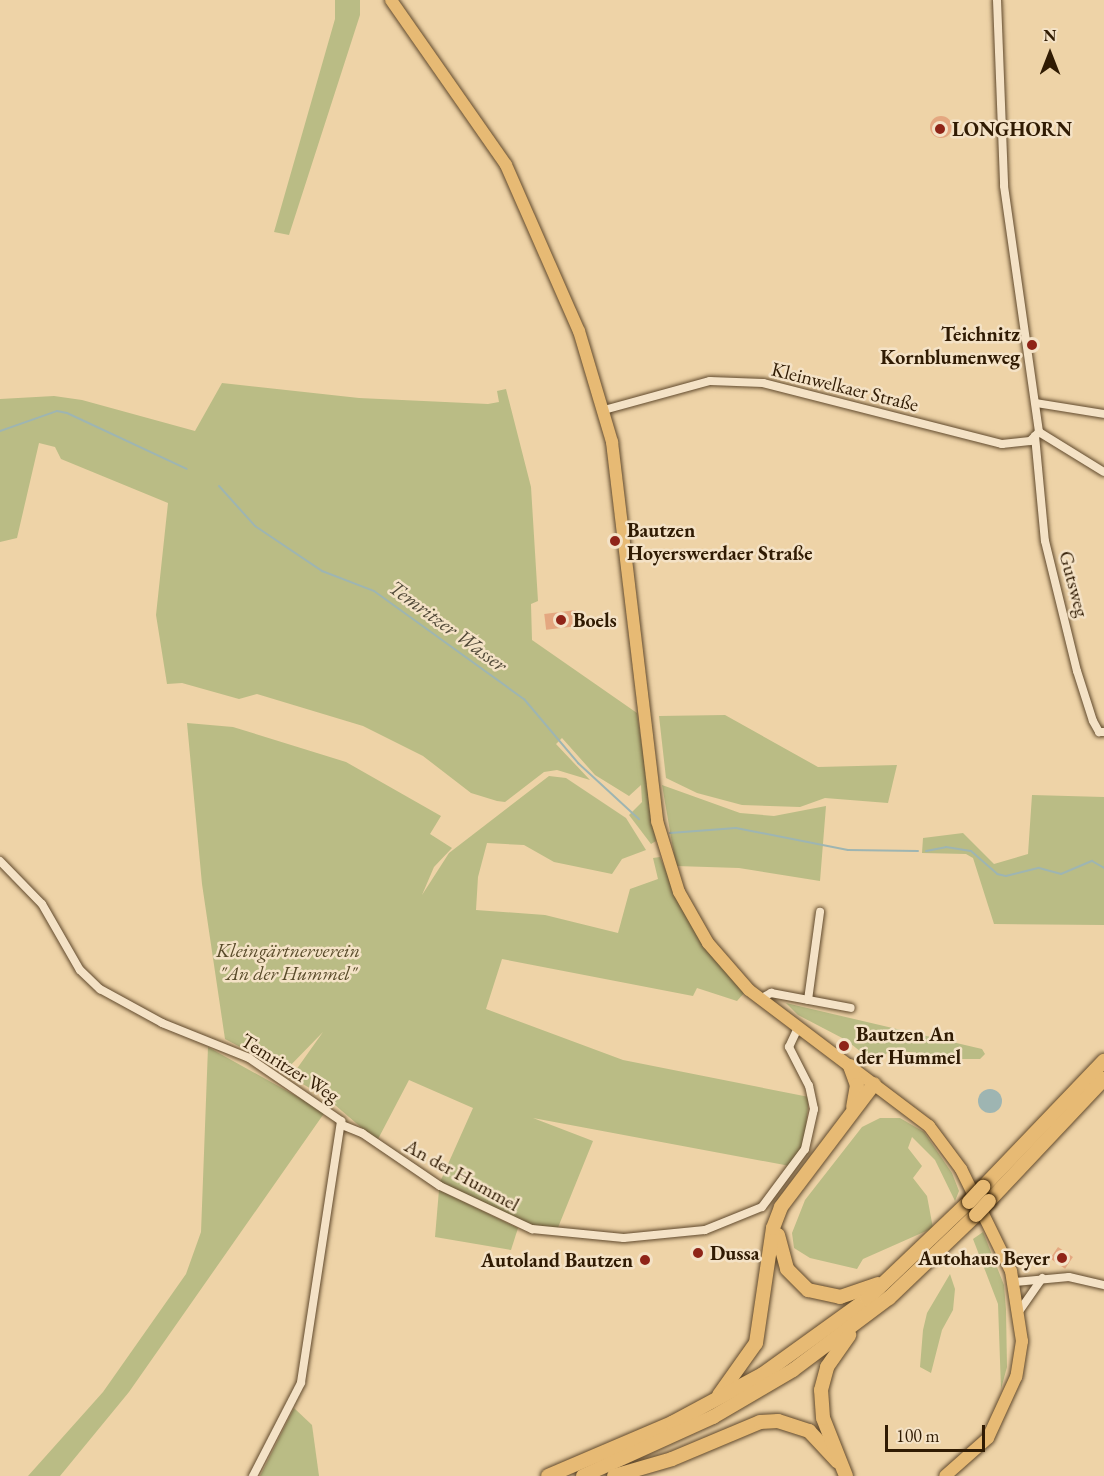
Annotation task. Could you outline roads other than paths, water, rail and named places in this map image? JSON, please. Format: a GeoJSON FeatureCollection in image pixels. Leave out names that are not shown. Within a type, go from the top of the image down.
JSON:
{"type":"FeatureCollection","features":[{"type":"Feature","properties":{"kind":"highway"},"geometry":{"type":"LineString","coordinates":[[846,1476],[838,1462],[823,1418],[821,1390],[827,1367],[858,1324],[973,1209],[983,1187],[1104,1061]]}},
{"type":"Feature","properties":{"kind":"highway"},"geometry":{"type":"LineString","coordinates":[[850,1066],[857,1091],[850,1116]]}},
{"type":"Feature","properties":{"kind":"highway"},"geometry":{"type":"LineString","coordinates":[[548,1476],[712,1404],[806,1346],[973,1209],[990,1201],[1104,1079]]}},
{"type":"Feature","properties":{"kind":"highway"},"geometry":{"type":"LineString","coordinates":[[712,1404],[741,1370],[756,1343],[773,1228],[796,1189],[874,1084]]}},
{"type":"Feature","properties":{"kind":"highway"},"geometry":{"type":"LineString","coordinates":[[796,1189],[782,1219],[778,1244],[787,1269],[801,1285],[840,1298],[865,1290],[900,1271]]}},
{"type":"Feature","properties":{"kind":"highway"},"geometry":{"type":"LineString","coordinates":[[583,1476],[713,1417],[858,1324]]}},
{"type":"Feature","properties":{"kind":"highway"},"geometry":{"type":"LineString","coordinates":[[614,1476],[672,1460],[760,1422],[778,1421],[810,1431],[838,1462]]}},
{"type":"Feature","properties":{"kind":"main road"},"geometry":{"type":"LineString","coordinates":[[392,0],[468,105],[524,199],[567,298],[604,410],[612,442],[657,821],[669,869],[708,943],[760,999],[923,1120],[946,1146],[980,1204],[1014,1282],[1020,1310],[1020,1360],[1005,1410],[976,1451],[945,1476]]}},
{"type":"Feature","properties":{"kind":"street"},"geometry":{"type":"LineString","coordinates":[[998,0],[1004,186],[1036,403],[1037,434],[1104,472]]}},
{"type":"Feature","properties":{"kind":"street","name":"Kleinwelkaer Straße"},"geometry":{"type":"LineString","coordinates":[[604,410],[710,381],[763,383],[1002,444],[1037,434]]}},
{"type":"Feature","properties":{"kind":"street"},"geometry":{"type":"LineString","coordinates":[[1036,403],[1104,414]]}},
{"type":"Feature","properties":{"kind":"street","name":"Gutsweg"},"geometry":{"type":"LineString","coordinates":[[1037,434],[1045,541],[1077,671],[1098,732],[1104,732]]}},
{"type":"Feature","properties":{"kind":"street","name":"Temritzer Weg"},"geometry":{"type":"LineString","coordinates":[[0,861],[42,904],[89,980],[162,1023],[235,1051],[314,1099],[342,1125],[300,1383],[253,1476]]}},
{"type":"Feature","properties":{"kind":"street"},"geometry":{"type":"LineString","coordinates":[[808,1000],[820,912]]}},
{"type":"Feature","properties":{"kind":"street"},"geometry":{"type":"LineString","coordinates":[[760,999],[771,993],[851,1008]]}},
{"type":"Feature","properties":{"kind":"street","name":"An der Hummel"},"geometry":{"type":"LineString","coordinates":[[342,1125],[362,1133],[440,1186],[532,1229],[624,1238],[694,1232],[762,1208],[806,1149],[814,1109],[809,1086],[789,1047],[798,1028]]}},
{"type":"Feature","properties":{"kind":"street"},"geometry":{"type":"LineString","coordinates":[[1014,1282],[1069,1276],[1104,1285]]}},
{"type":"Feature","properties":{"kind":"street"},"geometry":{"type":"LineString","coordinates":[[1020,1310],[1042,1278]]}},
{"type":"Feature","properties":{"kind":"water"},"geometry":{"type":"Polygon","coordinates":[[[990,1089],[995,1090],[1001,1096],[1001,1106],[995,1112],[990,1113],[985,1112],[979,1106],[978,1101],[979,1096],[985,1090],[990,1089]]]}},
{"type":"Feature","properties":{"kind":"waterway","name":"Temritzer Wasser"},"geometry":{"type":"LineString","coordinates":[[0,431],[57,411],[67,413],[187,469]]}},
{"type":"Feature","properties":{"kind":"waterway","name":"Temritzer Wasser"},"geometry":{"type":"LineString","coordinates":[[219,486],[255,526],[322,571],[374,591],[524,699],[578,763],[639,819]]}},
{"type":"Feature","properties":{"kind":"waterway","name":"Temritzer Wasser"},"geometry":{"type":"LineString","coordinates":[[670,833],[736,828],[848,850],[918,851]]}},
{"type":"Feature","properties":{"kind":"waterway","name":"Temritzer Wasser"},"geometry":{"type":"LineString","coordinates":[[926,851],[946,847],[971,851],[997,874],[1006,876],[1039,868],[1061,874],[1092,861],[1104,868]]}},
{"type":"Feature","properties":{"kind":"place","name":"LONGHORN"},"geometry":{"type":"Point","coordinates":[940,129]}},
{"type":"Feature","properties":{"kind":"place","name":"Teichnitz Kornblumenweg"},"geometry":{"type":"Point","coordinates":[1032,345]}},
{"type":"Feature","properties":{"kind":"place","name":"Bautzen Hoyerswerdaer Straße"},"geometry":{"type":"Point","coordinates":[615,541]}},
{"type":"Feature","properties":{"kind":"place","name":"Boels"},"geometry":{"type":"Point","coordinates":[561,620]}},
{"type":"Feature","properties":{"kind":"place","name":"Bautzen An der Hummel"},"geometry":{"type":"Point","coordinates":[844,1046]}},
{"type":"Feature","properties":{"kind":"place","name":"Dussa"},"geometry":{"type":"Point","coordinates":[698,1253]}},
{"type":"Feature","properties":{"kind":"place","name":"Autohaus Beyer"},"geometry":{"type":"Point","coordinates":[1062,1258]}},
{"type":"Feature","properties":{"kind":"place","name":"Autoland Bautzen"},"geometry":{"type":"Point","coordinates":[645,1260]}},
{"type":"Feature","properties":{"kind":"park label","name":"Kleingärtnerverein \"An der Hummel\""},"geometry":{"type":"Point","coordinates":[288,962]}}]}
